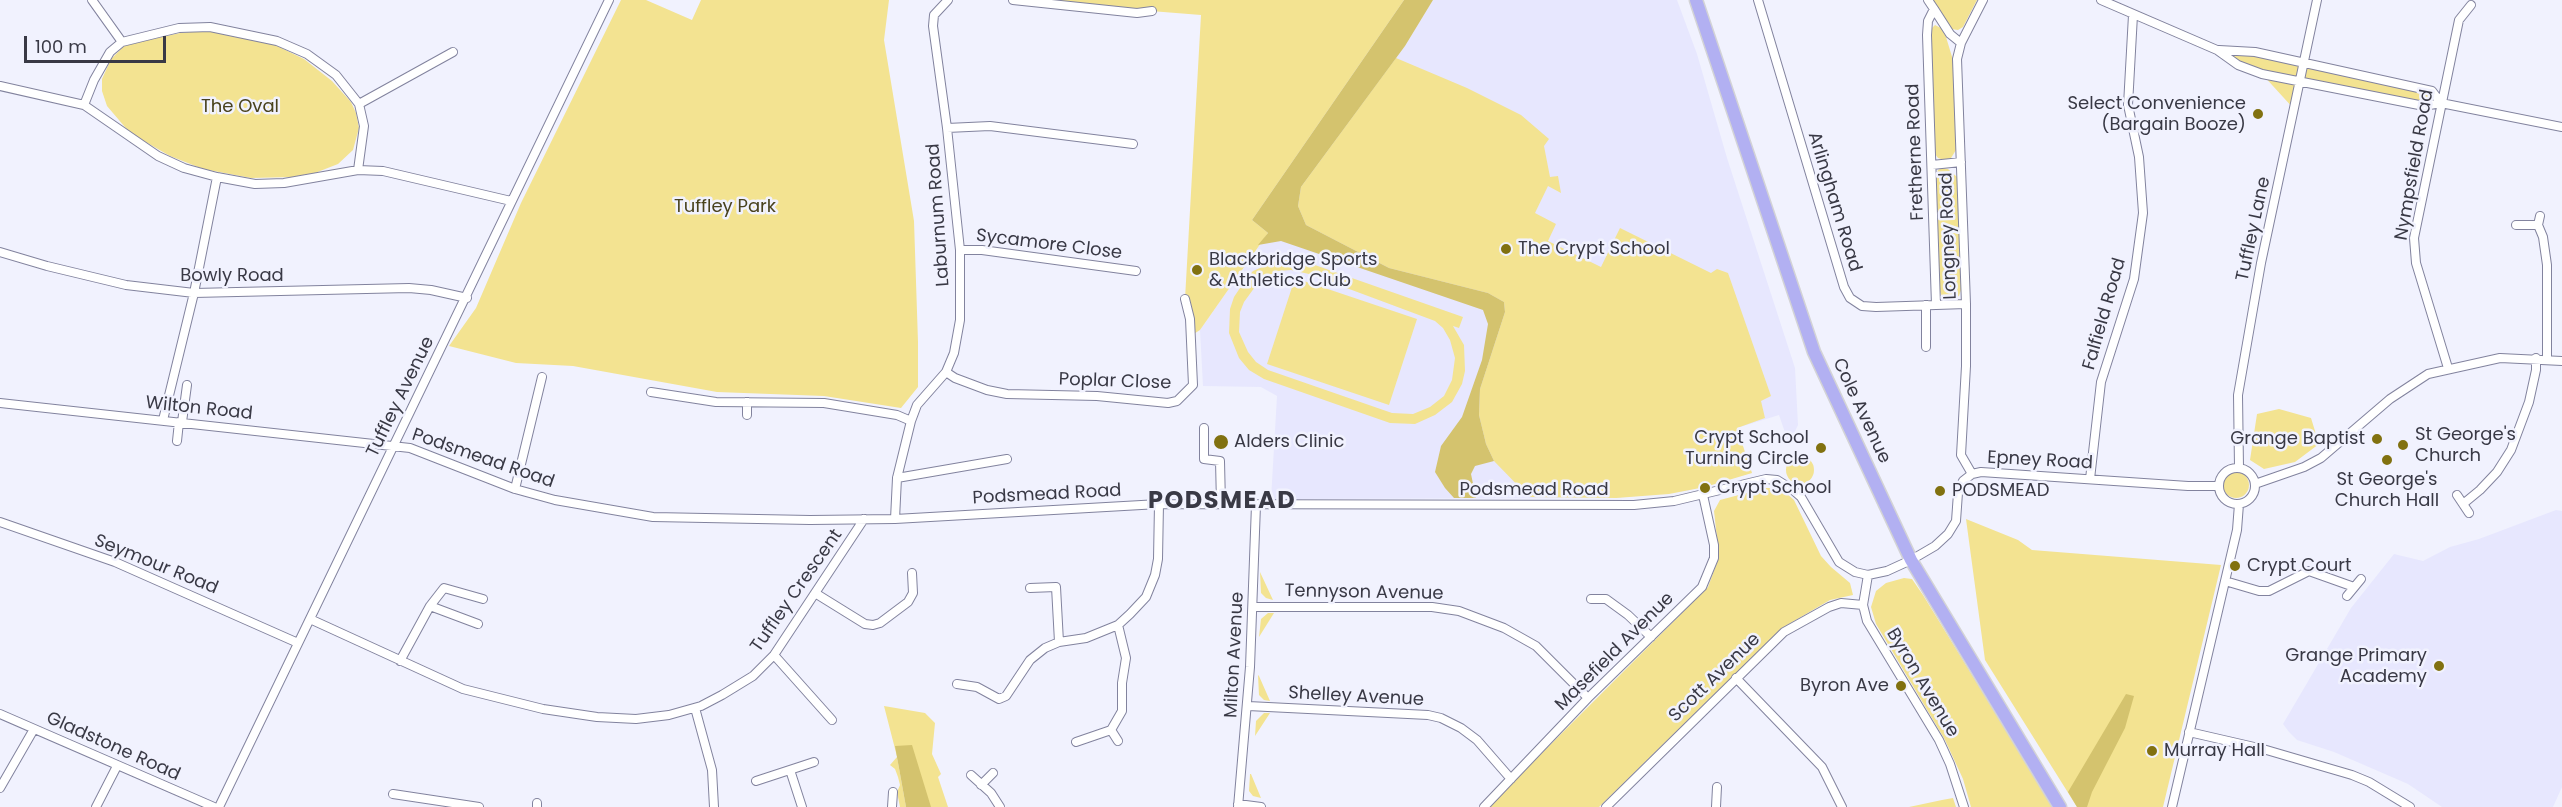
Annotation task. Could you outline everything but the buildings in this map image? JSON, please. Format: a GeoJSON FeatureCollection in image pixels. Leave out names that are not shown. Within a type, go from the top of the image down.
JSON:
{"type":"FeatureCollection","features":[{"type":"Feature","properties":{"kind":"highway","name":"Cole Avenue"},"geometry":{"type":"LineString","coordinates":[[1696,0],[1814,352],[1911,560],[2060,807]]}},
{"type":"Feature","properties":{"kind":"street"},"geometry":{"type":"LineString","coordinates":[[92,0],[122,42]]}},
{"type":"Feature","properties":{"kind":"street","name":"Tuffley Avenue"},"geometry":{"type":"LineString","coordinates":[[217,807],[467,298],[511,201],[609,0]]}},
{"type":"Feature","properties":{"kind":"street","name":"Laburnum Road"},"geometry":{"type":"LineString","coordinates":[[895,519],[897,477],[911,421],[917,405],[946,372],[954,353],[960,320],[960,250],[933,26],[934,15],[948,0]]}},
{"type":"Feature","properties":{"kind":"street"},"geometry":{"type":"LineString","coordinates":[[1012,0],[1137,12],[1152,11]]}},
{"type":"Feature","properties":{"kind":"street","name":"Arlingham Road"},"geometry":{"type":"LineString","coordinates":[[1758,0],[1844,287],[1850,298],[1862,306],[1966,304]]}},
{"type":"Feature","properties":{"kind":"street"},"geometry":{"type":"LineString","coordinates":[[1928,0],[1950,34],[1961,43]]}},
{"type":"Feature","properties":{"kind":"street","name":"Longney Road"},"geometry":{"type":"LineString","coordinates":[[1972,474],[1961,455],[1966,366],[1966,304],[1957,59],[1961,43],[1983,0]]}},
{"type":"Feature","properties":{"kind":"street"},"geometry":{"type":"LineString","coordinates":[[2101,0],[2217,50],[2238,65],[2254,71],[2424,106],[2441,103],[2562,127]]}},
{"type":"Feature","properties":{"kind":"street","name":"Tuffley Lane"},"geometry":{"type":"LineString","coordinates":[[2239,467],[2238,395],[2261,263],[2317,0]]}},
{"type":"Feature","properties":{"kind":"street","name":"Nympsfield Road"},"geometry":{"type":"LineString","coordinates":[[2448,368],[2416,263],[2414,238],[2459,20],[2471,4]]}},
{"type":"Feature","properties":{"kind":"street","name":"Fretherne Road"},"geometry":{"type":"LineString","coordinates":[[1934,9],[1928,21],[1927,35],[1936,305]]}},
{"type":"Feature","properties":{"kind":"street","name":"Falfield Road"},"geometry":{"type":"LineString","coordinates":[[2090,479],[2101,382],[2134,279],[2143,213],[2139,157],[2128,105],[2133,15]]}},
{"type":"Feature","properties":{"kind":"street"},"geometry":{"type":"LineString","coordinates":[[84,105],[94,80],[110,52],[122,42],[179,28],[210,27],[277,41],[307,54],[336,75],[359,104],[364,126],[358,170]]}},
{"type":"Feature","properties":{"kind":"street"},"geometry":{"type":"LineString","coordinates":[[2217,50],[2255,52],[2432,91],[2441,103]]}},
{"type":"Feature","properties":{"kind":"street"},"geometry":{"type":"LineString","coordinates":[[359,104],[453,52]]}},
{"type":"Feature","properties":{"kind":"street"},"geometry":{"type":"LineString","coordinates":[[0,86],[84,105],[158,156],[184,168],[217,177],[255,184],[284,183],[358,170],[383,171],[511,201]]}},
{"type":"Feature","properties":{"kind":"street"},"geometry":{"type":"LineString","coordinates":[[947,128],[990,126],[1133,144]]}},
{"type":"Feature","properties":{"kind":"street"},"geometry":{"type":"LineString","coordinates":[[1932,165],[1961,162]]}},
{"type":"Feature","properties":{"kind":"street"},"geometry":{"type":"LineString","coordinates":[[163,420],[194,294],[217,177]]}},
{"type":"Feature","properties":{"kind":"street"},"geometry":{"type":"LineString","coordinates":[[2516,225],[2539,221],[2543,237],[2547,265],[2547,358]]}},
{"type":"Feature","properties":{"kind":"street","name":"Sycamore Close"},"geometry":{"type":"LineString","coordinates":[[960,250],[982,250],[1136,271]]}},
{"type":"Feature","properties":{"kind":"street","name":"Bowly Road"},"geometry":{"type":"LineString","coordinates":[[0,252],[126,285],[194,294],[409,288],[467,298]]}},
{"type":"Feature","properties":{"kind":"street","name":"Poplar Close"},"geometry":{"type":"LineString","coordinates":[[946,372],[955,378],[987,390],[1007,394],[1097,396],[1168,403],[1177,401],[1193,385],[1190,319],[1185,299]]}},
{"type":"Feature","properties":{"kind":"street"},"geometry":{"type":"LineString","coordinates":[[1926,305],[1926,347]]}},
{"type":"Feature","properties":{"kind":"street"},"geometry":{"type":"LineString","coordinates":[[2255,484],[2321,458],[2412,382],[2448,368],[2500,358],[2547,358],[2562,361]]}},
{"type":"Feature","properties":{"kind":"street"},"geometry":{"type":"LineString","coordinates":[[2463,504],[2497,472],[2511,450],[2529,402],[2536,370],[2536,358]]}},
{"type":"Feature","properties":{"kind":"street"},"geometry":{"type":"LineString","coordinates":[[515,489],[542,377]]}},
{"type":"Feature","properties":{"kind":"street"},"geometry":{"type":"LineString","coordinates":[[177,441],[187,385]]}},
{"type":"Feature","properties":{"kind":"street"},"geometry":{"type":"LineString","coordinates":[[651,392],[716,402],[824,403],[897,415],[911,421]]}},
{"type":"Feature","properties":{"kind":"street"},"geometry":{"type":"LineString","coordinates":[[747,402],[747,415]]}},
{"type":"Feature","properties":{"kind":"street","name":"Wilton Road"},"geometry":{"type":"LineString","coordinates":[[0,403],[395,445]]}},
{"type":"Feature","properties":{"kind":"street"},"geometry":{"type":"LineString","coordinates":[[1204,428],[1204,459],[1220,461],[1221,504]]}},
{"type":"Feature","properties":{"kind":"street","name":"Podsmead Road"},"geometry":{"type":"LineString","coordinates":[[395,445],[410,448],[515,489],[555,500],[653,517],[895,519],[1159,504],[1604,506],[1658,503],[1704,495],[1752,481],[1777,480],[1801,497],[1839,562],[1855,572],[1868,575]]}},
{"type":"Feature","properties":{"kind":"street"},"geometry":{"type":"LineString","coordinates":[[897,477],[1007,459]]}},
{"type":"Feature","properties":{"kind":"street"},"geometry":{"type":"LineString","coordinates":[[2239,467],[2250,472],[2255,484],[2250,499],[2239,504],[2224,499],[2218,486],[2225,471],[2239,467]]}},
{"type":"Feature","properties":{"kind":"street","name":"Epney Road"},"geometry":{"type":"LineString","coordinates":[[1911,560],[1935,546],[1948,534],[1956,521],[1958,493],[1963,481],[1972,474],[1981,472],[2218,486]]}},
{"type":"Feature","properties":{"kind":"street","name":"Masefield Avenue"},"geometry":{"type":"LineString","coordinates":[[1484,807],[1588,698],[1702,586],[1714,558],[1714,545],[1704,495]]}},
{"type":"Feature","properties":{"kind":"street"},"geometry":{"type":"LineString","coordinates":[[2457,495],[2469,513]]}},
{"type":"Feature","properties":{"kind":"street"},"geometry":{"type":"LineString","coordinates":[[957,684],[977,687],[999,699],[1006,696],[1030,660],[1045,648],[1059,642],[1086,638],[1118,625],[1146,597],[1155,575],[1158,559],[1159,504]]}},
{"type":"Feature","properties":{"kind":"street"},"geometry":{"type":"LineString","coordinates":[[2172,807],[2237,530],[2239,504]]}},
{"type":"Feature","properties":{"kind":"street","name":"Milton Avenue"},"geometry":{"type":"LineString","coordinates":[[1238,805],[1248,706],[1256,505]]}},
{"type":"Feature","properties":{"kind":"street","name":"Tuffley Crescent"},"geometry":{"type":"LineString","coordinates":[[310,619],[463,689],[543,709],[597,717],[636,718],[669,715],[694,708],[753,676],[774,655],[864,519]]}},
{"type":"Feature","properties":{"kind":"street","name":"Seymour Road"},"geometry":{"type":"LineString","coordinates":[[1,524],[115,562],[298,643]]}},
{"type":"Feature","properties":{"kind":"street"},"geometry":{"type":"LineString","coordinates":[[1863,604],[1868,575],[1887,571],[1911,560]]}},
{"type":"Feature","properties":{"kind":"street"},"geometry":{"type":"LineString","coordinates":[[2225,580],[2259,591],[2268,591],[2309,571],[2354,587]]}},
{"type":"Feature","properties":{"kind":"street"},"geometry":{"type":"LineString","coordinates":[[815,593],[865,624],[873,625],[880,623],[908,602],[913,593],[912,573]]}},
{"type":"Feature","properties":{"kind":"street"},"geometry":{"type":"LineString","coordinates":[[2347,596],[2361,579]]}},
{"type":"Feature","properties":{"kind":"street"},"geometry":{"type":"LineString","coordinates":[[1030,588],[1056,587],[1059,642]]}},
{"type":"Feature","properties":{"kind":"street"},"geometry":{"type":"LineString","coordinates":[[400,661],[430,606],[444,588],[483,599]]}},
{"type":"Feature","properties":{"kind":"street"},"geometry":{"type":"LineString","coordinates":[[1591,599],[1606,599],[1628,615],[1651,638]]}},
{"type":"Feature","properties":{"kind":"street","name":"Scott Avenue"},"geometry":{"type":"LineString","coordinates":[[1606,807],[1784,632],[1829,607],[1841,603],[1863,604]]}},
{"type":"Feature","properties":{"kind":"street","name":"Byron Avenue"},"geometry":{"type":"LineString","coordinates":[[1863,604],[1867,621],[1946,753],[1964,807]]}},
{"type":"Feature","properties":{"kind":"street"},"geometry":{"type":"LineString","coordinates":[[430,606],[478,624]]}},
{"type":"Feature","properties":{"kind":"street","name":"Tennyson Avenue"},"geometry":{"type":"LineString","coordinates":[[1253,607],[1432,607],[1459,611],[1504,628],[1536,646],[1588,698]]}},
{"type":"Feature","properties":{"kind":"street"},"geometry":{"type":"LineString","coordinates":[[1076,742],[1111,730],[1122,711],[1122,683],[1126,658],[1118,625]]}},
{"type":"Feature","properties":{"kind":"street"},"geometry":{"type":"LineString","coordinates":[[774,655],[832,720]]}},
{"type":"Feature","properties":{"kind":"street"},"geometry":{"type":"LineString","coordinates":[[1736,678],[1822,767],[1842,807]]}},
{"type":"Feature","properties":{"kind":"street","name":"Shelley Avenue"},"geometry":{"type":"LineString","coordinates":[[1248,706],[1428,715],[1441,718],[1477,740],[1511,779]]}},
{"type":"Feature","properties":{"kind":"street"},"geometry":{"type":"LineString","coordinates":[[694,708],[712,770],[714,807]]}},
{"type":"Feature","properties":{"kind":"street","name":"Gladstone Road"},"geometry":{"type":"LineString","coordinates":[[0,714],[217,807]]}},
{"type":"Feature","properties":{"kind":"street"},"geometry":{"type":"LineString","coordinates":[[0,788],[34,729]]}},
{"type":"Feature","properties":{"kind":"street"},"geometry":{"type":"LineString","coordinates":[[1111,730],[1118,741]]}},
{"type":"Feature","properties":{"kind":"street"},"geometry":{"type":"LineString","coordinates":[[2189,732],[2263,749],[2352,775],[2369,782],[2410,807]]}},
{"type":"Feature","properties":{"kind":"street"},"geometry":{"type":"LineString","coordinates":[[756,781],[814,762]]}},
{"type":"Feature","properties":{"kind":"street"},"geometry":{"type":"LineString","coordinates":[[96,807],[117,766]]}},
{"type":"Feature","properties":{"kind":"street"},"geometry":{"type":"LineString","coordinates":[[790,770],[802,807]]}},
{"type":"Feature","properties":{"kind":"street"},"geometry":{"type":"LineString","coordinates":[[981,785],[993,773]]}},
{"type":"Feature","properties":{"kind":"street"},"geometry":{"type":"LineString","coordinates":[[971,775],[991,793],[1000,807]]}},
{"type":"Feature","properties":{"kind":"street"},"geometry":{"type":"LineString","coordinates":[[1716,807],[1717,787]]}},
{"type":"Feature","properties":{"kind":"street"},"geometry":{"type":"LineString","coordinates":[[892,807],[893,792]]}},
{"type":"Feature","properties":{"kind":"street"},"geometry":{"type":"LineString","coordinates":[[393,794],[427,803],[479,807]]}},
{"type":"Feature","properties":{"kind":"street"},"geometry":{"type":"LineString","coordinates":[[1238,805],[1261,807]]}},
{"type":"Feature","properties":{"kind":"shaded area"},"geometry":{"type":"Polygon","coordinates":[[[1404,0],[1433,0],[1405,46],[1301,187],[1298,206],[1306,225],[1389,268],[1488,293],[1504,302],[1505,312],[1480,389],[1479,415],[1486,444],[1494,461],[1475,466],[1471,474],[1476,498],[1454,498],[1435,472],[1441,446],[1462,417],[1482,360],[1488,324],[1483,310],[1281,241],[1258,245],[1268,233],[1252,220],[1404,0]]]}},
{"type":"Feature","properties":{"kind":"shaded area","name":"The Crypt School"},"geometry":{"type":"Polygon","coordinates":[[[1433,0],[1677,0],[1697,54],[1727,158],[1795,368],[1798,425],[1789,444],[1779,415],[1737,428],[1752,473],[1686,491],[1616,498],[1271,499],[1277,396],[1261,387],[1203,386],[1200,330],[1405,46],[1433,0]]]}},
{"type":"Feature","properties":{"kind":"shaded area","name":"Grange Primary Academy"},"geometry":{"type":"Polygon","coordinates":[[[2556,510],[2562,511],[2562,787],[2553,807],[2442,807],[2408,784],[2334,752],[2297,740],[2289,732],[2283,724],[2351,608],[2394,554],[2423,561],[2450,547],[2479,539],[2556,510]]]}},
{"type":"Feature","properties":{"kind":"shaded area"},"geometry":{"type":"Polygon","coordinates":[[[2126,694],[2134,696],[2125,728],[2092,792],[2087,807],[2077,807],[2068,792],[2126,694]]]}},
{"type":"Feature","properties":{"kind":"shaded area"},"geometry":{"type":"Polygon","coordinates":[[[912,745],[931,807],[906,807],[895,746],[912,745]]]}},
{"type":"Feature","properties":{"kind":"green space","name":"Tuffley Park"},"geometry":{"type":"Polygon","coordinates":[[[621,0],[646,0],[692,20],[701,0],[889,0],[884,40],[914,221],[918,342],[918,387],[901,408],[824,396],[717,392],[573,366],[516,363],[449,346],[476,308],[521,203],[621,0]]]}},
{"type":"Feature","properties":{"kind":"green space"},"geometry":{"type":"Polygon","coordinates":[[[1013,0],[1404,0],[1252,220],[1268,233],[1200,330],[1189,337],[1185,299],[1201,15],[1013,0]]]}},
{"type":"Feature","properties":{"kind":"green space"},"geometry":{"type":"Polygon","coordinates":[[[1933,0],[1977,0],[1963,27],[1958,30],[1951,29],[1933,0]]]}},
{"type":"Feature","properties":{"kind":"green space"},"geometry":{"type":"Polygon","coordinates":[[[1935,25],[1941,28],[1946,37],[1953,60],[1956,150],[1951,158],[1944,160],[1935,154],[1931,29],[1935,25]]]}},
{"type":"Feature","properties":{"kind":"green space","name":"The Oval"},"geometry":{"type":"Polygon","coordinates":[[[220,32],[273,44],[304,59],[332,81],[351,102],[359,128],[353,150],[338,164],[315,173],[292,177],[251,178],[203,169],[170,156],[130,133],[107,106],[102,91],[102,79],[111,59],[125,45],[180,33],[220,32]]]}},
{"type":"Feature","properties":{"kind":"green space"},"geometry":{"type":"Polygon","coordinates":[[[2217,50],[2255,52],[2432,91],[2441,103],[2424,106],[2300,81],[2294,109],[2262,74],[2217,50]]]}},
{"type":"Feature","properties":{"kind":"green space"},"geometry":{"type":"Polygon","coordinates":[[[1396,58],[1467,88],[1521,115],[1549,139],[1544,146],[1550,177],[1558,176],[1561,193],[1548,186],[1535,213],[1556,224],[1548,241],[1601,267],[1620,228],[1711,273],[1717,269],[1728,273],[1771,396],[1761,401],[1765,418],[1737,428],[1752,473],[1705,487],[1669,494],[1616,498],[1529,497],[1494,461],[1486,444],[1479,415],[1480,389],[1505,312],[1504,302],[1488,293],[1389,268],[1306,225],[1298,206],[1301,187],[1396,58]]]}},
{"type":"Feature","properties":{"kind":"green space"},"geometry":{"type":"Polygon","coordinates":[[[1942,168],[1948,169],[1957,177],[1961,290],[1959,296],[1949,301],[1944,300],[1940,292],[1936,175],[1942,168]]]}},
{"type":"Feature","properties":{"kind":"green space"},"geometry":{"type":"Polygon","coordinates":[[[1291,260],[1312,264],[1463,317],[1459,328],[1453,326],[1464,345],[1465,371],[1462,384],[1452,402],[1435,415],[1415,424],[1390,423],[1264,379],[1249,370],[1239,358],[1229,333],[1230,309],[1234,297],[1253,271],[1276,261],[1291,260]],[[1291,270],[1278,271],[1260,280],[1244,302],[1240,312],[1239,332],[1248,352],[1256,362],[1268,370],[1392,413],[1413,414],[1430,407],[1444,396],[1452,380],[1455,358],[1450,340],[1443,328],[1435,321],[1309,274],[1291,270]]]}},
{"type":"Feature","properties":{"kind":"green space"},"geometry":{"type":"Polygon","coordinates":[[[1295,278],[1417,319],[1389,405],[1267,364],[1295,278]]]}},
{"type":"Feature","properties":{"kind":"green space"},"geometry":{"type":"Polygon","coordinates":[[[2279,409],[2311,418],[2319,444],[2295,462],[2264,469],[2250,460],[2257,414],[2279,409]]]}},
{"type":"Feature","properties":{"kind":"green space"},"geometry":{"type":"Polygon","coordinates":[[[1800,456],[1810,460],[1814,470],[1810,480],[1800,484],[1790,480],[1786,470],[1790,460],[1800,456]]]}},
{"type":"Feature","properties":{"kind":"green space"},"geometry":{"type":"Polygon","coordinates":[[[2236,472],[2245,476],[2249,485],[2245,494],[2236,498],[2227,494],[2223,485],[2227,476],[2236,472]]]}},
{"type":"Feature","properties":{"kind":"green space"},"geometry":{"type":"Polygon","coordinates":[[[1765,488],[1775,488],[1794,500],[1821,556],[1850,583],[1853,595],[1830,600],[1782,628],[1599,807],[1488,807],[1708,587],[1719,557],[1714,511],[1720,500],[1765,488]]]}},
{"type":"Feature","properties":{"kind":"green space"},"geometry":{"type":"Polygon","coordinates":[[[1966,519],[2018,540],[2032,550],[2221,565],[2163,807],[2077,807],[1985,660],[1966,519]]]}},
{"type":"Feature","properties":{"kind":"green space"},"geometry":{"type":"Polygon","coordinates":[[[1260,572],[1273,600],[1261,593],[1260,572]]]}},
{"type":"Feature","properties":{"kind":"green space"},"geometry":{"type":"Polygon","coordinates":[[[1904,578],[1912,579],[1923,595],[2053,807],[1971,807],[1963,779],[1945,740],[1876,624],[1871,607],[1876,591],[1886,583],[1904,578]]]}},
{"type":"Feature","properties":{"kind":"green space"},"geometry":{"type":"Polygon","coordinates":[[[1268,613],[1274,613],[1259,637],[1261,619],[1268,613]]]}},
{"type":"Feature","properties":{"kind":"green space"},"geometry":{"type":"Polygon","coordinates":[[[1258,675],[1270,701],[1264,700],[1259,695],[1258,675]]]}},
{"type":"Feature","properties":{"kind":"green space"},"geometry":{"type":"Polygon","coordinates":[[[884,706],[925,713],[935,723],[932,754],[941,774],[938,777],[948,807],[910,807],[884,706]]]}},
{"type":"Feature","properties":{"kind":"green space"},"geometry":{"type":"Polygon","coordinates":[[[1264,713],[1270,713],[1255,736],[1256,721],[1264,713]]]}},
{"type":"Feature","properties":{"kind":"green space"},"geometry":{"type":"Polygon","coordinates":[[[897,757],[906,807],[900,807],[897,792],[900,785],[895,769],[890,765],[897,757]]]}},
{"type":"Feature","properties":{"kind":"green space"},"geometry":{"type":"Polygon","coordinates":[[[1250,774],[1261,798],[1253,796],[1249,791],[1250,774]]]}},
{"type":"Feature","properties":{"kind":"green space"},"geometry":{"type":"Polygon","coordinates":[[[1953,798],[1956,807],[1909,807],[1942,800],[1953,798]]]}},
{"type":"Feature","properties":{"kind":"place","name":"Select Convenience (Bargain Booze)"},"geometry":{"type":"Point","coordinates":[2258,114]}},
{"type":"Feature","properties":{"kind":"place","name":"The Crypt School"},"geometry":{"type":"Point","coordinates":[1506,249]}},
{"type":"Feature","properties":{"kind":"place","name":"Blackbridge Sports & Athletics Club"},"geometry":{"type":"Point","coordinates":[1197,270]}},
{"type":"Feature","properties":{"kind":"place","name":"Grange Baptist"},"geometry":{"type":"Point","coordinates":[2377,439]}},
{"type":"Feature","properties":{"kind":"place","name":"Alders Clinic"},"geometry":{"type":"Point","coordinates":[1221,442]}},
{"type":"Feature","properties":{"kind":"place","name":"St George's Church"},"geometry":{"type":"Point","coordinates":[2403,445]}},
{"type":"Feature","properties":{"kind":"place","name":"Crypt School Turning Circle"},"geometry":{"type":"Point","coordinates":[1821,448]}},
{"type":"Feature","properties":{"kind":"place","name":"St George's Church Hall"},"geometry":{"type":"Point","coordinates":[2387,460]}},
{"type":"Feature","properties":{"kind":"place","name":"Crypt School"},"geometry":{"type":"Point","coordinates":[1705,488]}},
{"type":"Feature","properties":{"kind":"place","name":"PODSMEAD"},"geometry":{"type":"Point","coordinates":[1940,491]}},
{"type":"Feature","properties":{"kind":"place","name":"Crypt Court"},"geometry":{"type":"Point","coordinates":[2235,566]}},
{"type":"Feature","properties":{"kind":"place","name":"Grange Primary Academy"},"geometry":{"type":"Point","coordinates":[2439,666]}},
{"type":"Feature","properties":{"kind":"place","name":"Byron Ave"},"geometry":{"type":"Point","coordinates":[1901,686]}},
{"type":"Feature","properties":{"kind":"place","name":"Murray Hall"},"geometry":{"type":"Point","coordinates":[2152,751]}},
{"type":"Feature","properties":{"kind":"district","name":"PODSMEAD"},"geometry":{"type":"Point","coordinates":[1222,502]}}]}
